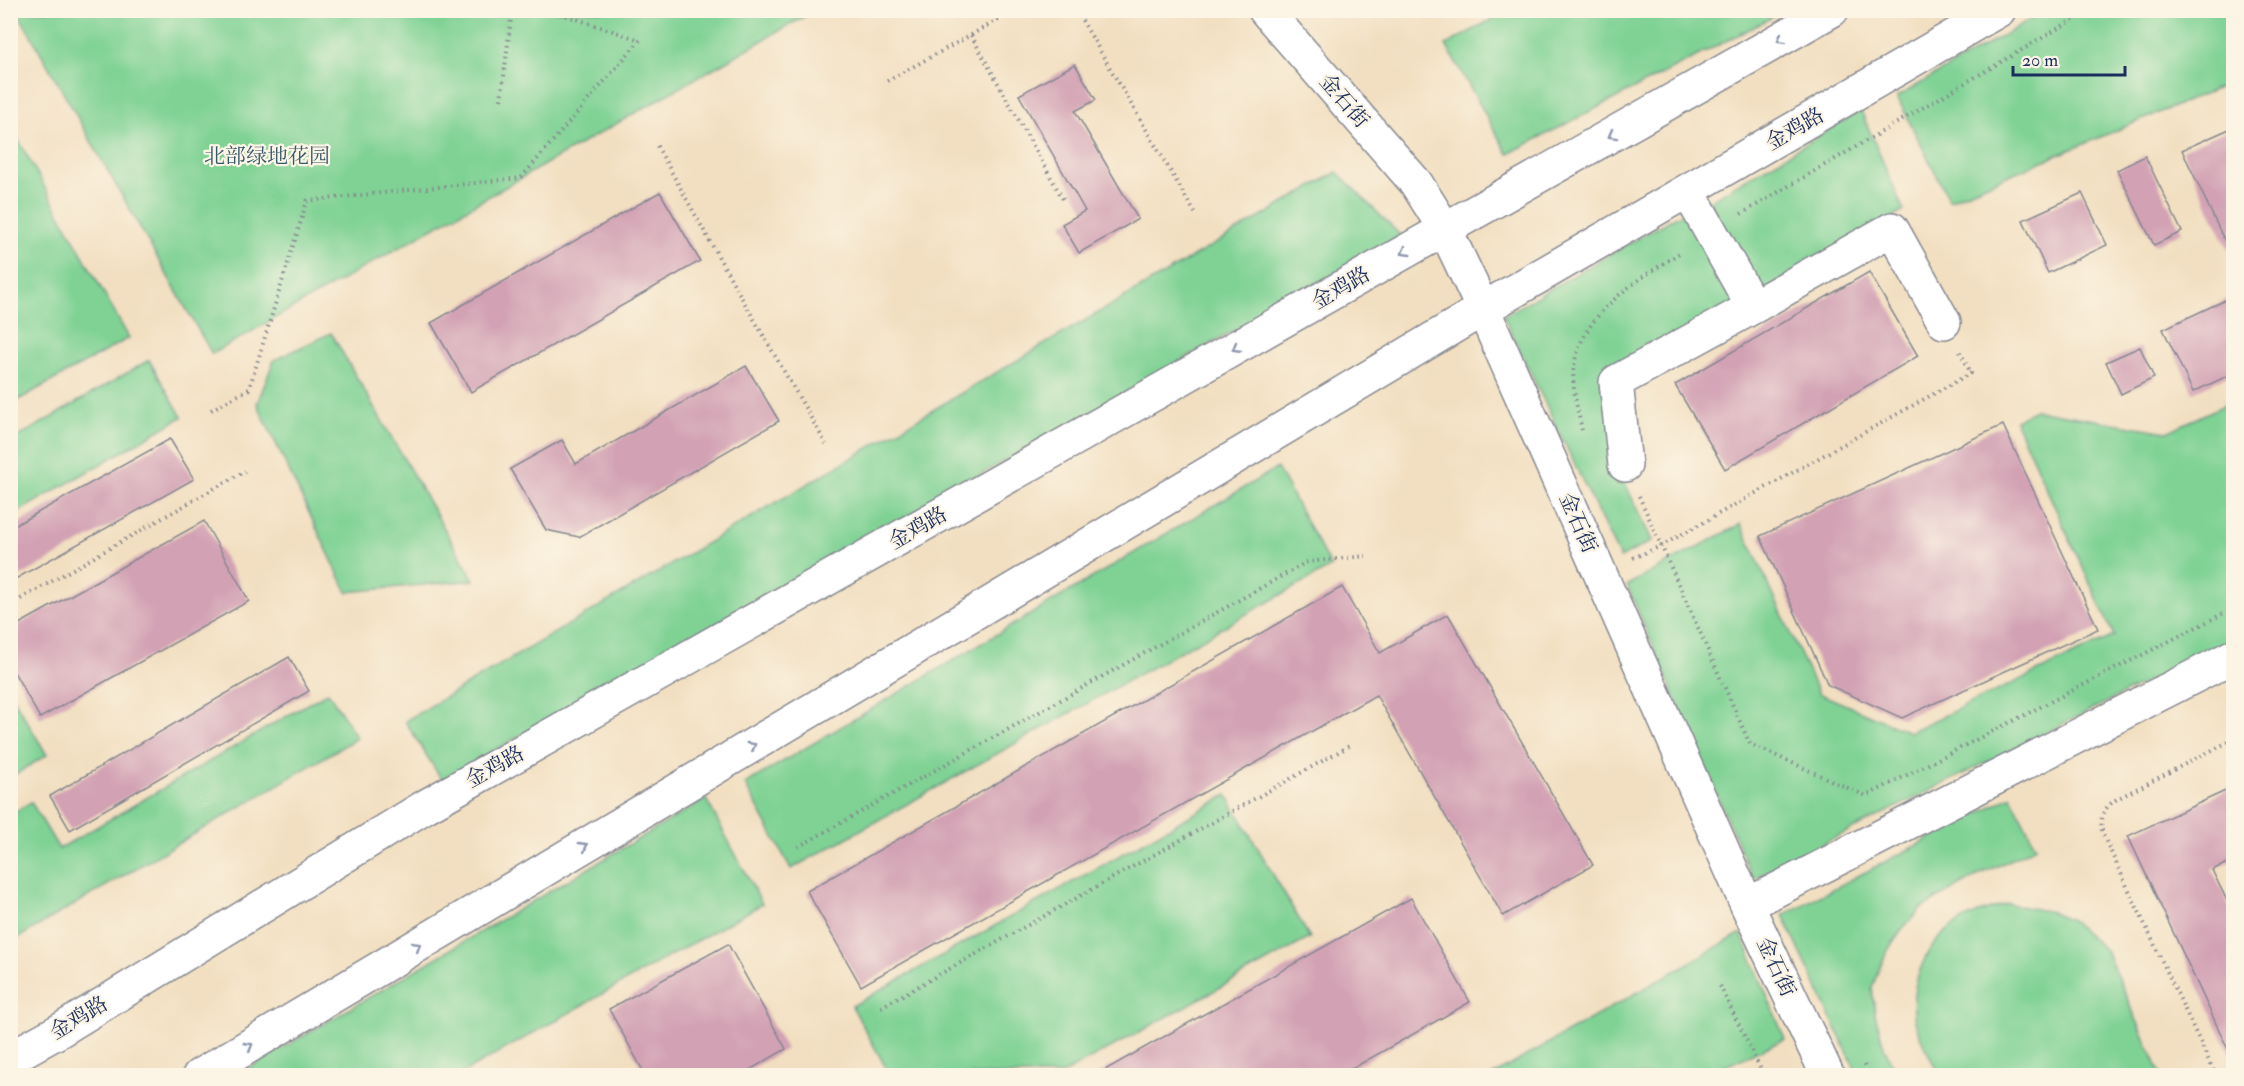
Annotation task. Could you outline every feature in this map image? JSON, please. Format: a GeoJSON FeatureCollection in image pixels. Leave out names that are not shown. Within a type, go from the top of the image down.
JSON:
{"type":"FeatureCollection","features":[{"type":"Feature","properties":{"kind":"main road","name":"金石街"},"geometry":{"type":"LineString","coordinates":[[1265,10],[1416,183],[1445,229],[1483,309],[1747,905],[1828,1076]]}},
{"type":"Feature","properties":{"kind":"main road","name":"金鸡路"},"geometry":{"type":"LineString","coordinates":[[10,1058],[59,1031],[426,806],[1832,10]]}},
{"type":"Feature","properties":{"kind":"main road","name":"金鸡路"},"geometry":{"type":"LineString","coordinates":[[199,1076],[1483,309],[1999,10]]}},
{"type":"Feature","properties":{"kind":"main road"},"geometry":{"type":"LineString","coordinates":[[1688,191],[1753,307]]}},
{"type":"Feature","properties":{"kind":"main road"},"geometry":{"type":"LineString","coordinates":[[1624,465],[1616,382],[1892,229],[1944,322]]}},
{"type":"Feature","properties":{"kind":"main road"},"geometry":{"type":"LineString","coordinates":[[1747,905],[2234,656]]}},
{"type":"Feature","properties":{"kind":"path"},"geometry":{"type":"LineString","coordinates":[[501,100],[512,10]]}},
{"type":"Feature","properties":{"kind":"path"},"geometry":{"type":"LineString","coordinates":[[211,410],[249,389],[307,201],[521,178],[640,39],[549,10]]}},
{"type":"Feature","properties":{"kind":"path"},"geometry":{"type":"LineString","coordinates":[[886,81],[1016,10]]}},
{"type":"Feature","properties":{"kind":"path"},"geometry":{"type":"LineString","coordinates":[[1076,10],[1196,213]]}},
{"type":"Feature","properties":{"kind":"path"},"geometry":{"type":"LineString","coordinates":[[1584,438],[1577,408],[1574,368],[1586,332],[1626,288],[1711,232],[2090,10]]}},
{"type":"Feature","properties":{"kind":"path"},"geometry":{"type":"LineString","coordinates":[[971,34],[1064,201]]}},
{"type":"Feature","properties":{"kind":"path"},"geometry":{"type":"LineString","coordinates":[[657,146],[826,444]]}},
{"type":"Feature","properties":{"kind":"path"},"geometry":{"type":"LineString","coordinates":[[1662,546],[1971,373],[1944,322]]}},
{"type":"Feature","properties":{"kind":"path"},"geometry":{"type":"LineString","coordinates":[[1624,465],[1750,744],[1866,796],[2234,608]]}},
{"type":"Feature","properties":{"kind":"path"},"geometry":{"type":"LineString","coordinates":[[10,605],[246,471]]}},
{"type":"Feature","properties":{"kind":"path"},"geometry":{"type":"LineString","coordinates":[[1626,550],[1630,559]]}},
{"type":"Feature","properties":{"kind":"path"},"geometry":{"type":"LineString","coordinates":[[798,847],[1307,562],[1366,556]]}},
{"type":"Feature","properties":{"kind":"path"},"geometry":{"type":"LineString","coordinates":[[2216,1076],[2108,845],[2101,825],[2102,815],[2107,806],[2116,799],[2234,740]]}},
{"type":"Feature","properties":{"kind":"path"},"geometry":{"type":"LineString","coordinates":[[881,1007],[1351,746]]}},
{"type":"Feature","properties":{"kind":"path"},"geometry":{"type":"LineString","coordinates":[[1720,986],[1764,1076]]}},
{"type":"Feature","properties":{"kind":"path"},"geometry":{"type":"LineString","coordinates":[[1859,1055],[1869,1076]]}},
{"type":"Feature","properties":{"kind":"green space","name":"北部绿地花园"},"geometry":{"type":"Polygon","coordinates":[[[17,11],[814,11],[212,354],[17,11]]]}},
{"type":"Feature","properties":{"kind":"green space"},"geometry":{"type":"Polygon","coordinates":[[[1507,11],[1784,11],[1508,154],[1446,45],[1507,11]]]}},
{"type":"Feature","properties":{"kind":"green space"},"geometry":{"type":"Polygon","coordinates":[[[2045,11],[2233,11],[2233,82],[1949,200],[1897,97],[2045,11]]]}},
{"type":"Feature","properties":{"kind":"green space"},"geometry":{"type":"Polygon","coordinates":[[[1861,111],[1904,211],[1759,293],[1709,201],[1861,111]]]}},
{"type":"Feature","properties":{"kind":"green space"},"geometry":{"type":"Polygon","coordinates":[[[10,125],[129,338],[11,404],[10,404],[10,125]]]}},
{"type":"Feature","properties":{"kind":"green space"},"geometry":{"type":"Polygon","coordinates":[[[1337,172],[1401,236],[442,780],[405,721],[1337,172]]]}},
{"type":"Feature","properties":{"kind":"green space"},"geometry":{"type":"Polygon","coordinates":[[[1691,208],[1744,303],[1609,379],[1618,468],[1652,541],[1620,558],[1503,316],[1691,208]]]}},
{"type":"Feature","properties":{"kind":"green space"},"geometry":{"type":"Polygon","coordinates":[[[331,333],[474,580],[347,592],[257,404],[274,360],[331,333]]]}},
{"type":"Feature","properties":{"kind":"green space"},"geometry":{"type":"Polygon","coordinates":[[[149,360],[182,417],[11,516],[11,441],[149,360]]]}},
{"type":"Feature","properties":{"kind":"green space"},"geometry":{"type":"Polygon","coordinates":[[[2233,401],[2233,639],[1753,879],[1627,585],[1741,524],[1818,693],[1909,732],[2114,636],[2015,420],[2035,410],[2167,432],[2233,401]]]}},
{"type":"Feature","properties":{"kind":"green space"},"geometry":{"type":"Polygon","coordinates":[[[1277,468],[1331,567],[791,869],[745,784],[1277,468]]]}},
{"type":"Feature","properties":{"kind":"green space"},"geometry":{"type":"Polygon","coordinates":[[[328,692],[357,738],[11,942],[11,814],[31,802],[59,849],[328,692]]]}},
{"type":"Feature","properties":{"kind":"green space"},"geometry":{"type":"Polygon","coordinates":[[[10,693],[47,755],[11,777],[10,777],[10,693]]]}},
{"type":"Feature","properties":{"kind":"green space"},"geometry":{"type":"Polygon","coordinates":[[[1227,795],[1310,938],[1061,1075],[890,1075],[852,1006],[1227,795]]]}},
{"type":"Feature","properties":{"kind":"green space"},"geometry":{"type":"Polygon","coordinates":[[[2011,796],[2036,847],[1975,877],[1923,907],[1902,929],[1886,953],[1872,987],[1875,1014],[1884,1047],[1897,1075],[1858,1075],[1783,915],[2011,796]]]}},
{"type":"Feature","properties":{"kind":"green space"},"geometry":{"type":"Polygon","coordinates":[[[706,799],[762,904],[459,1075],[237,1075],[706,799]]]}},
{"type":"Feature","properties":{"kind":"green space"},"geometry":{"type":"Polygon","coordinates":[[[2008,904],[2052,912],[2071,920],[2106,951],[2161,1075],[1939,1075],[1916,1025],[1914,997],[1921,969],[1935,943],[1956,924],[2008,904]]]}},
{"type":"Feature","properties":{"kind":"green space"},"geometry":{"type":"Polygon","coordinates":[[[1741,933],[1785,1039],[1706,1075],[1493,1075],[1741,933]]]}},
{"type":"Feature","properties":{"kind":"building"},"geometry":{"type":"Polygon","coordinates":[[[1075,64],[1096,100],[1075,111],[1138,219],[1079,253],[1062,224],[1085,211],[1019,95],[1075,64]]]}},
{"type":"Feature","properties":{"kind":"building"},"geometry":{"type":"Polygon","coordinates":[[[2234,127],[2234,261],[2182,150],[2234,127]]]}},
{"type":"Feature","properties":{"kind":"building"},"geometry":{"type":"Polygon","coordinates":[[[2145,156],[2182,232],[2154,245],[2117,170],[2145,156]]]}},
{"type":"Feature","properties":{"kind":"building"},"geometry":{"type":"Polygon","coordinates":[[[660,192],[700,261],[471,392],[431,323],[660,192]]]}},
{"type":"Feature","properties":{"kind":"building"},"geometry":{"type":"Polygon","coordinates":[[[2082,193],[2107,245],[2048,273],[2023,220],[2082,193]]]}},
{"type":"Feature","properties":{"kind":"building"},"geometry":{"type":"Polygon","coordinates":[[[1869,272],[1918,356],[1725,469],[1675,385],[1869,272]]]}},
{"type":"Feature","properties":{"kind":"building"},"geometry":{"type":"Polygon","coordinates":[[[2234,296],[2234,373],[2193,392],[2163,329],[2234,296]]]}},
{"type":"Feature","properties":{"kind":"building"},"geometry":{"type":"Polygon","coordinates":[[[2140,347],[2154,378],[2121,394],[2106,362],[2140,347]]]}},
{"type":"Feature","properties":{"kind":"building"},"geometry":{"type":"Polygon","coordinates":[[[746,366],[779,421],[579,537],[546,530],[510,469],[562,440],[576,464],[746,366]]]}},
{"type":"Feature","properties":{"kind":"building"},"geometry":{"type":"Polygon","coordinates":[[[2003,425],[2098,629],[1902,718],[1828,685],[1760,536],[2003,425]]]}},
{"type":"Feature","properties":{"kind":"building"},"geometry":{"type":"Polygon","coordinates":[[[170,439],[194,479],[10,582],[10,528],[170,439]]]}},
{"type":"Feature","properties":{"kind":"building"},"geometry":{"type":"Polygon","coordinates":[[[204,521],[249,601],[40,718],[10,665],[10,629],[204,521]]]}},
{"type":"Feature","properties":{"kind":"building"},"geometry":{"type":"Polygon","coordinates":[[[1342,587],[1380,653],[1448,614],[1593,865],[1503,916],[1376,695],[861,986],[807,891],[1342,587]]]}},
{"type":"Feature","properties":{"kind":"building"},"geometry":{"type":"Polygon","coordinates":[[[289,657],[309,691],[70,830],[50,796],[289,657]]]}},
{"type":"Feature","properties":{"kind":"building"},"geometry":{"type":"Polygon","coordinates":[[[2234,787],[2234,860],[2212,870],[2234,915],[2234,1062],[2128,836],[2234,787]]]}},
{"type":"Feature","properties":{"kind":"building"},"geometry":{"type":"Polygon","coordinates":[[[1411,898],[1470,1002],[1339,1076],[1094,1076],[1411,898]]]}},
{"type":"Feature","properties":{"kind":"building"},"geometry":{"type":"Polygon","coordinates":[[[728,944],[786,1049],[739,1076],[646,1076],[609,1009],[728,944]]]}}]}
